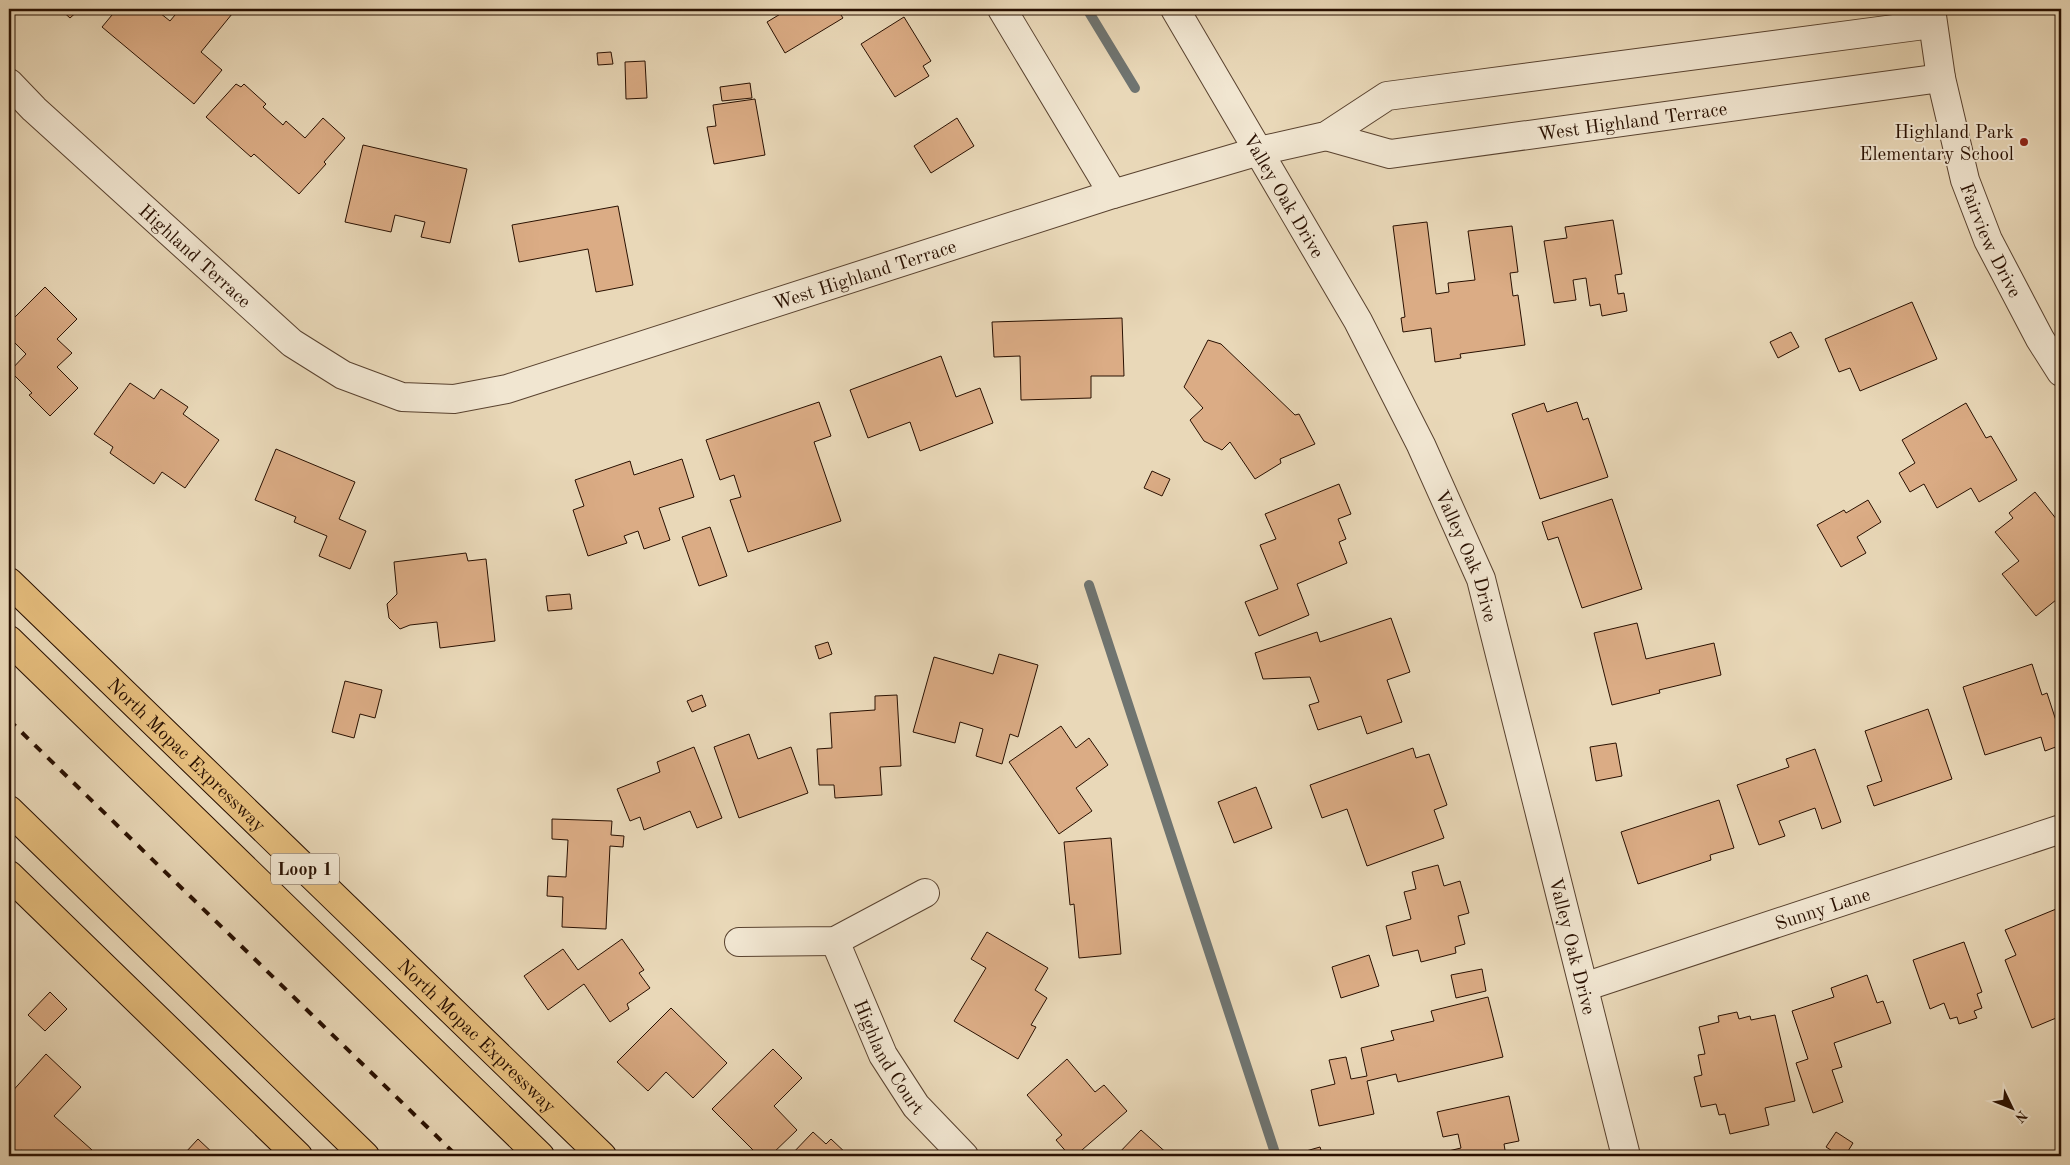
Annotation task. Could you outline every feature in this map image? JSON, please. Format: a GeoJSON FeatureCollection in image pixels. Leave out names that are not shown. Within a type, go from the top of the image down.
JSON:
{"type":"FeatureCollection","features":[{"type":"Feature","properties":{"kind":"highway","name":"North Mopac Expressway"},"geometry":{"type":"LineString","coordinates":[[9,582],[602,1156]]}},
{"type":"Feature","properties":{"kind":"highway"},"geometry":{"type":"LineString","coordinates":[[9,640],[540,1156]]}},
{"type":"Feature","properties":{"kind":"highway"},"geometry":{"type":"LineString","coordinates":[[9,810],[365,1156]]}},
{"type":"Feature","properties":{"kind":"highway"},"geometry":{"type":"LineString","coordinates":[[9,875],[298,1156]]}},
{"type":"Feature","properties":{"kind":"street"},"geometry":{"type":"LineString","coordinates":[[1002,9],[1113,194]]}},
{"type":"Feature","properties":{"kind":"street","name":"Valley Oak Drive"},"geometry":{"type":"LineString","coordinates":[[1175,9],[1362,330],[1421,445],[1481,579],[1626,1156]]}},
{"type":"Feature","properties":{"kind":"street","name":"West Highland Terrace"},"geometry":{"type":"LineString","coordinates":[[402,397],[454,400],[507,389],[1113,194],[1259,151],[1326,136],[1387,96],[1931,16]]}},
{"type":"Feature","properties":{"kind":"street","name":"Fairview Drive"},"geometry":{"type":"LineString","coordinates":[[1931,16],[1941,78],[1965,180],[1988,240],[2040,340],[2061,372]]}},
{"type":"Feature","properties":{"kind":"street","name":"West Highland Terrace"},"geometry":{"type":"LineString","coordinates":[[1326,136],[1390,154],[1941,78]]}},
{"type":"Feature","properties":{"kind":"street","name":"Highland Terrace"},"geometry":{"type":"LineString","coordinates":[[9,83],[41,116],[292,342],[343,375],[402,397]]}},
{"type":"Feature","properties":{"kind":"street","name":"Sunny Lane"},"geometry":{"type":"LineString","coordinates":[[1584,987],[2061,829]]}},
{"type":"Feature","properties":{"kind":"street"},"geometry":{"type":"LineString","coordinates":[[739,942],[835,941],[925,893]]}},
{"type":"Feature","properties":{"kind":"street","name":"Highland Court"},"geometry":{"type":"LineString","coordinates":[[835,941],[883,1055],[916,1106],[964,1156]]}},
{"type":"Feature","properties":{"kind":"building"},"geometry":{"type":"Polygon","coordinates":[[[60,9],[80,9],[70,18],[60,9]]]}},
{"type":"Feature","properties":{"kind":"building"},"geometry":{"type":"Polygon","coordinates":[[[117,9],[155,9],[170,21],[180,9],[226,9],[232,14],[201,52],[222,70],[194,104],[102,27],[117,9]]]}},
{"type":"Feature","properties":{"kind":"building"},"geometry":{"type":"Polygon","coordinates":[[[780,9],[837,9],[843,18],[785,53],[767,22],[782,13],[780,9]]]}},
{"type":"Feature","properties":{"kind":"building"},"geometry":{"type":"Polygon","coordinates":[[[904,17],[931,61],[923,66],[929,76],[895,97],[861,44],[904,17]]]}},
{"type":"Feature","properties":{"kind":"building"},"geometry":{"type":"Polygon","coordinates":[[[611,52],[613,64],[598,65],[597,53],[611,52]]]}},
{"type":"Feature","properties":{"kind":"building"},"geometry":{"type":"Polygon","coordinates":[[[645,61],[647,98],[626,99],[625,62],[645,61]]]}},
{"type":"Feature","properties":{"kind":"building"},"geometry":{"type":"Polygon","coordinates":[[[750,83],[752,98],[722,101],[720,87],[750,83]]]}},
{"type":"Feature","properties":{"kind":"building"},"geometry":{"type":"Polygon","coordinates":[[[236,84],[241,87],[244,84],[266,104],[263,107],[283,125],[286,121],[305,138],[323,118],[345,138],[324,162],[326,164],[299,194],[254,154],[251,157],[206,117],[236,84]]]}},
{"type":"Feature","properties":{"kind":"building"},"geometry":{"type":"Polygon","coordinates":[[[755,99],[765,155],[714,164],[707,127],[716,126],[713,105],[755,99]]]}},
{"type":"Feature","properties":{"kind":"building"},"geometry":{"type":"Polygon","coordinates":[[[957,118],[974,146],[931,173],[914,146],[957,118]]]}},
{"type":"Feature","properties":{"kind":"building"},"geometry":{"type":"Polygon","coordinates":[[[363,145],[467,169],[450,243],[421,237],[425,222],[395,215],[391,232],[345,222],[363,145]]]}},
{"type":"Feature","properties":{"kind":"building"},"geometry":{"type":"Polygon","coordinates":[[[618,206],[633,285],[596,292],[588,249],[519,262],[512,225],[618,206]]]}},
{"type":"Feature","properties":{"kind":"building"},"geometry":{"type":"Polygon","coordinates":[[[1613,220],[1622,274],[1615,275],[1618,294],[1624,293],[1627,311],[1602,316],[1600,304],[1590,306],[1586,278],[1573,280],[1576,300],[1554,303],[1544,241],[1567,238],[1565,227],[1613,220]]]}},
{"type":"Feature","properties":{"kind":"building"},"geometry":{"type":"Polygon","coordinates":[[[1427,222],[1436,294],[1449,292],[1448,283],[1475,280],[1468,231],[1512,226],[1518,272],[1510,273],[1513,296],[1518,295],[1525,345],[1460,354],[1461,358],[1435,362],[1431,328],[1403,332],[1401,318],[1405,317],[1393,226],[1427,222]]]}},
{"type":"Feature","properties":{"kind":"building"},"geometry":{"type":"Polygon","coordinates":[[[45,287],[77,319],[57,339],[72,353],[57,367],[78,388],[50,416],[29,395],[32,393],[10,371],[26,354],[9,337],[9,323],[45,287]]]}},
{"type":"Feature","properties":{"kind":"building"},"geometry":{"type":"Polygon","coordinates":[[[1912,302],[1937,359],[1860,391],[1850,368],[1839,372],[1825,339],[1912,302]]]}},
{"type":"Feature","properties":{"kind":"building"},"geometry":{"type":"Polygon","coordinates":[[[1122,318],[1124,376],[1091,376],[1091,398],[1021,400],[1020,356],[994,357],[992,322],[1122,318]]]}},
{"type":"Feature","properties":{"kind":"building"},"geometry":{"type":"Polygon","coordinates":[[[1791,332],[1799,347],[1778,358],[1770,342],[1791,332]]]}},
{"type":"Feature","properties":{"kind":"building"},"geometry":{"type":"Polygon","coordinates":[[[1208,340],[1221,344],[1295,415],[1299,414],[1315,444],[1280,459],[1281,463],[1255,479],[1230,442],[1222,450],[1204,441],[1190,420],[1203,408],[1184,387],[1208,340]]]}},
{"type":"Feature","properties":{"kind":"building"},"geometry":{"type":"Polygon","coordinates":[[[941,356],[956,397],[980,388],[993,423],[920,451],[910,422],[868,438],[850,390],[941,356]]]}},
{"type":"Feature","properties":{"kind":"building"},"geometry":{"type":"Polygon","coordinates":[[[130,383],[154,399],[161,389],[188,407],[183,414],[219,440],[185,488],[162,472],[154,484],[110,453],[113,447],[94,434],[130,383]]]}},
{"type":"Feature","properties":{"kind":"building"},"geometry":{"type":"Polygon","coordinates":[[[819,402],[831,436],[814,442],[841,521],[748,552],[730,500],[741,497],[734,475],[720,480],[706,440],[819,402]]]}},
{"type":"Feature","properties":{"kind":"building"},"geometry":{"type":"Polygon","coordinates":[[[1577,402],[1583,420],[1588,418],[1608,477],[1540,499],[1512,414],[1544,403],[1547,412],[1577,402]]]}},
{"type":"Feature","properties":{"kind":"building"},"geometry":{"type":"Polygon","coordinates":[[[1966,403],[1986,438],[1991,436],[2017,480],[1979,502],[1971,488],[1937,508],[1924,484],[1910,492],[1899,473],[1915,463],[1902,440],[1966,403]]]}},
{"type":"Feature","properties":{"kind":"building"},"geometry":{"type":"Polygon","coordinates":[[[276,449],[355,482],[339,519],[366,531],[350,569],[319,556],[327,536],[294,522],[296,517],[255,500],[276,449]]]}},
{"type":"Feature","properties":{"kind":"building"},"geometry":{"type":"Polygon","coordinates":[[[682,459],[694,497],[659,508],[670,540],[644,549],[638,531],[624,536],[627,543],[588,556],[573,510],[584,506],[575,480],[630,461],[634,475],[682,459]]]}},
{"type":"Feature","properties":{"kind":"building"},"geometry":{"type":"Polygon","coordinates":[[[1152,471],[1170,479],[1162,496],[1144,488],[1152,471]]]}},
{"type":"Feature","properties":{"kind":"building"},"geometry":{"type":"Polygon","coordinates":[[[1339,484],[1351,514],[1338,519],[1346,539],[1339,542],[1347,563],[1297,584],[1309,615],[1259,636],[1245,602],[1278,589],[1260,545],[1276,539],[1265,514],[1339,484]]]}},
{"type":"Feature","properties":{"kind":"building"},"geometry":{"type":"Polygon","coordinates":[[[2035,492],[2061,525],[2061,596],[2036,616],[2002,574],[2019,561],[1995,532],[2013,518],[2009,513],[2035,492]]]}},
{"type":"Feature","properties":{"kind":"building"},"geometry":{"type":"Polygon","coordinates":[[[1612,499],[1642,589],[1582,608],[1558,537],[1548,540],[1542,522],[1612,499]]]}},
{"type":"Feature","properties":{"kind":"building"},"geometry":{"type":"Polygon","coordinates":[[[1868,500],[1881,522],[1857,537],[1866,553],[1841,567],[1817,525],[1844,510],[1846,513],[1868,500]]]}},
{"type":"Feature","properties":{"kind":"building"},"geometry":{"type":"Polygon","coordinates":[[[710,527],[727,576],[699,586],[682,537],[710,527]]]}},
{"type":"Feature","properties":{"kind":"building"},"geometry":{"type":"Polygon","coordinates":[[[466,553],[468,561],[486,559],[495,641],[440,648],[437,622],[410,625],[400,629],[389,618],[387,604],[397,594],[394,562],[466,553]]]}},
{"type":"Feature","properties":{"kind":"building"},"geometry":{"type":"Polygon","coordinates":[[[570,594],[572,609],[548,611],[546,596],[570,594]]]}},
{"type":"Feature","properties":{"kind":"building"},"geometry":{"type":"Polygon","coordinates":[[[1391,618],[1410,672],[1387,680],[1402,722],[1367,734],[1361,716],[1318,730],[1309,705],[1319,702],[1310,677],[1263,679],[1255,653],[1317,632],[1320,642],[1391,618]]]}},
{"type":"Feature","properties":{"kind":"building"},"geometry":{"type":"Polygon","coordinates":[[[1637,623],[1646,659],[1714,643],[1721,675],[1659,690],[1660,693],[1612,705],[1594,633],[1637,623]]]}},
{"type":"Feature","properties":{"kind":"building"},"geometry":{"type":"Polygon","coordinates":[[[828,642],[832,654],[819,659],[815,646],[828,642]]]}},
{"type":"Feature","properties":{"kind":"building"},"geometry":{"type":"Polygon","coordinates":[[[999,654],[1038,665],[1018,737],[1010,734],[1002,764],[976,756],[983,729],[960,722],[955,743],[913,732],[934,657],[993,674],[999,654]]]}},
{"type":"Feature","properties":{"kind":"building"},"geometry":{"type":"Polygon","coordinates":[[[2032,664],[2042,695],[2047,693],[2061,736],[2061,745],[2045,751],[2041,737],[1985,755],[1963,687],[2032,664]]]}},
{"type":"Feature","properties":{"kind":"building"},"geometry":{"type":"Polygon","coordinates":[[[345,681],[382,690],[375,718],[360,714],[354,738],[332,732],[345,681]]]}},
{"type":"Feature","properties":{"kind":"building"},"geometry":{"type":"Polygon","coordinates":[[[702,695],[706,706],[692,712],[687,701],[702,695]]]}},
{"type":"Feature","properties":{"kind":"building"},"geometry":{"type":"Polygon","coordinates":[[[897,695],[901,766],[880,767],[882,795],[835,798],[834,785],[819,785],[817,749],[832,748],[830,713],[875,710],[875,696],[897,695]]]}},
{"type":"Feature","properties":{"kind":"building"},"geometry":{"type":"Polygon","coordinates":[[[1928,709],[1952,779],[1874,806],[1867,786],[1882,781],[1865,731],[1928,709]]]}},
{"type":"Feature","properties":{"kind":"building"},"geometry":{"type":"Polygon","coordinates":[[[1061,726],[1076,748],[1089,738],[1108,765],[1076,788],[1092,811],[1059,834],[1009,762],[1061,726]]]}},
{"type":"Feature","properties":{"kind":"building"},"geometry":{"type":"Polygon","coordinates":[[[749,734],[758,759],[791,747],[808,793],[739,818],[714,747],[749,734]]]}},
{"type":"Feature","properties":{"kind":"building"},"geometry":{"type":"Polygon","coordinates":[[[1616,743],[1622,776],[1596,781],[1590,747],[1616,743]]]}},
{"type":"Feature","properties":{"kind":"building"},"geometry":{"type":"Polygon","coordinates":[[[694,747],[722,818],[697,828],[690,811],[644,830],[640,817],[630,821],[617,789],[660,772],[657,762],[694,747]]]}},
{"type":"Feature","properties":{"kind":"building"},"geometry":{"type":"Polygon","coordinates":[[[1413,748],[1416,758],[1429,754],[1447,805],[1434,810],[1444,838],[1367,866],[1347,809],[1322,818],[1310,785],[1413,748]]]}},
{"type":"Feature","properties":{"kind":"building"},"geometry":{"type":"Polygon","coordinates":[[[1815,749],[1841,822],[1822,829],[1815,808],[1779,821],[1785,836],[1759,845],[1737,785],[1789,767],[1786,759],[1815,749]]]}},
{"type":"Feature","properties":{"kind":"building"},"geometry":{"type":"Polygon","coordinates":[[[1256,787],[1272,828],[1234,843],[1218,802],[1256,787]]]}},
{"type":"Feature","properties":{"kind":"building"},"geometry":{"type":"Polygon","coordinates":[[[1719,800],[1734,848],[1710,855],[1711,860],[1638,884],[1621,832],[1719,800]]]}},
{"type":"Feature","properties":{"kind":"building"},"geometry":{"type":"Polygon","coordinates":[[[552,819],[612,821],[611,835],[624,836],[623,847],[610,846],[606,929],[562,927],[563,897],[547,896],[548,876],[566,877],[568,840],[552,839],[552,819]]]}},
{"type":"Feature","properties":{"kind":"building"},"geometry":{"type":"Polygon","coordinates":[[[1111,838],[1121,954],[1079,958],[1074,904],[1070,905],[1064,842],[1111,838]]]}},
{"type":"Feature","properties":{"kind":"building"},"geometry":{"type":"Polygon","coordinates":[[[1438,865],[1444,886],[1460,881],[1469,913],[1458,916],[1465,944],[1455,947],[1456,953],[1421,962],[1418,950],[1393,956],[1386,926],[1411,919],[1404,892],[1416,889],[1412,872],[1438,865]]]}},
{"type":"Feature","properties":{"kind":"building"},"geometry":{"type":"Polygon","coordinates":[[[2061,907],[2061,1016],[2032,1028],[2005,960],[2016,955],[2005,930],[2061,907]]]}},
{"type":"Feature","properties":{"kind":"building"},"geometry":{"type":"Polygon","coordinates":[[[987,932],[1048,968],[1035,990],[1047,998],[1031,1025],[1036,1027],[1018,1059],[954,1021],[986,968],[971,959],[987,932]]]}},
{"type":"Feature","properties":{"kind":"building"},"geometry":{"type":"Polygon","coordinates":[[[622,939],[644,970],[639,973],[650,988],[627,1004],[629,1009],[610,1022],[584,984],[548,1010],[524,976],[563,949],[578,970],[622,939]]]}},
{"type":"Feature","properties":{"kind":"building"},"geometry":{"type":"Polygon","coordinates":[[[1964,942],[1982,992],[1977,994],[1982,1008],[1974,1011],[1977,1018],[1959,1024],[1957,1017],[1950,1019],[1944,1003],[1930,1009],[1913,960],[1964,942]]]}},
{"type":"Feature","properties":{"kind":"building"},"geometry":{"type":"Polygon","coordinates":[[[1369,955],[1379,986],[1341,998],[1332,967],[1369,955]]]}},
{"type":"Feature","properties":{"kind":"building"},"geometry":{"type":"Polygon","coordinates":[[[1482,969],[1486,991],[1456,998],[1451,975],[1482,969]]]}},
{"type":"Feature","properties":{"kind":"building"},"geometry":{"type":"Polygon","coordinates":[[[1867,975],[1877,1003],[1883,1001],[1891,1023],[1834,1043],[1842,1067],[1832,1070],[1843,1102],[1813,1113],[1796,1063],[1808,1059],[1792,1011],[1834,997],[1831,988],[1867,975]]]}},
{"type":"Feature","properties":{"kind":"building"},"geometry":{"type":"Polygon","coordinates":[[[50,992],[67,1009],[45,1031],[28,1015],[50,992]]]}},
{"type":"Feature","properties":{"kind":"building"},"geometry":{"type":"Polygon","coordinates":[[[1488,997],[1503,1057],[1398,1082],[1396,1074],[1367,1081],[1374,1114],[1319,1126],[1311,1090],[1335,1084],[1329,1060],[1346,1057],[1351,1079],[1367,1076],[1361,1048],[1394,1040],[1391,1031],[1434,1021],[1431,1011],[1488,997]]]}},
{"type":"Feature","properties":{"kind":"building"},"geometry":{"type":"Polygon","coordinates":[[[671,1008],[727,1063],[693,1098],[666,1072],[648,1091],[617,1062],[671,1008]]]}},
{"type":"Feature","properties":{"kind":"building"},"geometry":{"type":"Polygon","coordinates":[[[1737,1012],[1739,1019],[1750,1016],[1751,1020],[1775,1015],[1795,1101],[1765,1108],[1769,1125],[1730,1134],[1725,1114],[1719,1115],[1716,1104],[1701,1107],[1694,1077],[1702,1075],[1698,1055],[1705,1054],[1699,1027],[1719,1022],[1718,1016],[1737,1012]]]}},
{"type":"Feature","properties":{"kind":"building"},"geometry":{"type":"Polygon","coordinates":[[[773,1049],[802,1078],[774,1106],[797,1130],[770,1156],[759,1156],[712,1109],[773,1049]]]}},
{"type":"Feature","properties":{"kind":"building"},"geometry":{"type":"Polygon","coordinates":[[[46,1054],[81,1087],[54,1116],[92,1150],[86,1156],[28,1156],[21,1150],[17,1155],[9,1147],[9,1095],[46,1054]]]}},
{"type":"Feature","properties":{"kind":"building"},"geometry":{"type":"Polygon","coordinates":[[[1067,1059],[1095,1092],[1104,1085],[1127,1111],[1075,1156],[1070,1156],[1056,1140],[1062,1135],[1027,1095],[1067,1059]]]}},
{"type":"Feature","properties":{"kind":"building"},"geometry":{"type":"Polygon","coordinates":[[[1509,1096],[1519,1141],[1504,1144],[1506,1156],[1441,1156],[1440,1153],[1461,1148],[1458,1134],[1443,1137],[1437,1112],[1509,1096]]]}},
{"type":"Feature","properties":{"kind":"building"},"geometry":{"type":"Polygon","coordinates":[[[1141,1130],[1170,1156],[1116,1156],[1141,1130]]]}},
{"type":"Feature","properties":{"kind":"building"},"geometry":{"type":"Polygon","coordinates":[[[813,1132],[826,1144],[831,1139],[849,1156],[790,1156],[813,1132]]]}},
{"type":"Feature","properties":{"kind":"building"},"geometry":{"type":"Polygon","coordinates":[[[1836,1132],[1853,1143],[1845,1156],[1840,1156],[1826,1147],[1836,1132]]]}},
{"type":"Feature","properties":{"kind":"building"},"geometry":{"type":"Polygon","coordinates":[[[198,1139],[216,1156],[189,1156],[185,1153],[198,1139]]]}},
{"type":"Feature","properties":{"kind":"building"},"geometry":{"type":"Polygon","coordinates":[[[1320,1147],[1323,1156],[1307,1156],[1306,1151],[1320,1147]]]}},
{"type":"Feature","properties":{"kind":"waterway"},"geometry":{"type":"LineString","coordinates":[[1087,9],[1135,88]]}},
{"type":"Feature","properties":{"kind":"waterway"},"geometry":{"type":"LineString","coordinates":[[1089,585],[1276,1156]]}},
{"type":"Feature","properties":{"kind":"railway"},"geometry":{"type":"LineString","coordinates":[[9,720],[457,1156]]}},
{"type":"Feature","properties":{"kind":"place","name":"Highland Park Elementary School"},"geometry":{"type":"Point","coordinates":[2024,142]}}]}
